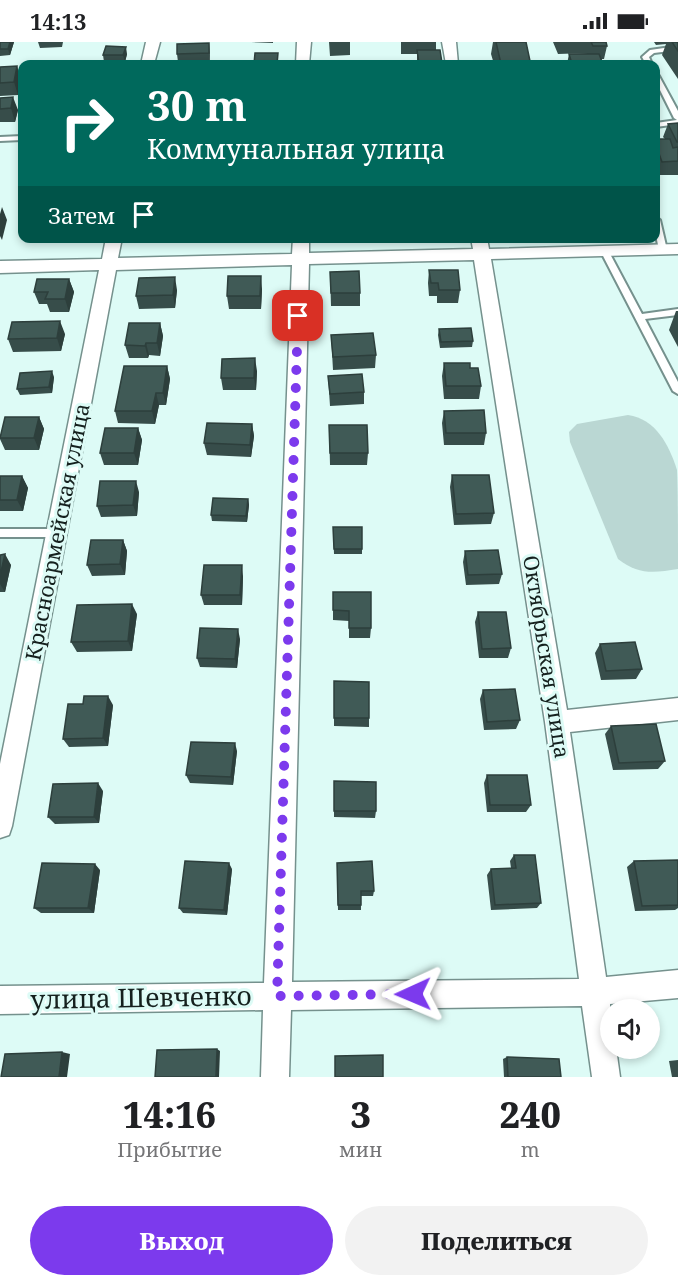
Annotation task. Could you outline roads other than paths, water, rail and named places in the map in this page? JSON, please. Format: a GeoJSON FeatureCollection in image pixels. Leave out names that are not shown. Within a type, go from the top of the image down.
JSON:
{"type":"FeatureCollection","features":[{"type":"Feature","properties":{"kind":"street"},"geometry":{"type":"LineString","coordinates":[[149,60],[153,42]]}},
{"type":"Feature","properties":{"kind":"street"},"geometry":{"type":"LineString","coordinates":[[303,60],[304,42]]}},
{"type":"Feature","properties":{"kind":"street"},"geometry":{"type":"LineString","coordinates":[[449,42],[451,60]]}},
{"type":"Feature","properties":{"kind":"street","name":"Красноармейская улица"},"geometry":{"type":"LineString","coordinates":[[0,826],[113,243]]}},
{"type":"Feature","properties":{"kind":"street"},"geometry":{"type":"LineString","coordinates":[[0,267],[108,265],[300,249],[480,247],[605,252],[671,250]]}},
{"type":"Feature","properties":{"kind":"street","name":"Октябрьская улица"},"geometry":{"type":"LineString","coordinates":[[480,247],[557,722],[606,1077]]}},
{"type":"Feature","properties":{"kind":"street"},"geometry":{"type":"LineString","coordinates":[[275,1077],[300,249]]}},
{"type":"Feature","properties":{"kind":"street"},"geometry":{"type":"LineString","coordinates":[[557,722],[678,709]]}},
{"type":"Feature","properties":{"kind":"street","name":"улица Шевченко"},"geometry":{"type":"LineString","coordinates":[[0,1000],[595,992],[678,984]]}},
{"type":"Feature","properties":{"kind":"lane"},"geometry":{"type":"LineString","coordinates":[[646,42],[652,51]]}},
{"type":"Feature","properties":{"kind":"lane"},"geometry":{"type":"LineString","coordinates":[[647,60],[645,57],[652,51],[678,48]]}},
{"type":"Feature","properties":{"kind":"lane"},"geometry":{"type":"LineString","coordinates":[[660,84],[678,120],[660,123]]}},
{"type":"Feature","properties":{"kind":"lane"},"geometry":{"type":"LineString","coordinates":[[0,139],[18,138]]}},
{"type":"Feature","properties":{"kind":"lane"},"geometry":{"type":"LineString","coordinates":[[660,228],[671,250]]}},
{"type":"Feature","properties":{"kind":"lane"},"geometry":{"type":"LineString","coordinates":[[605,252],[678,391]]}},
{"type":"Feature","properties":{"kind":"lane"},"geometry":{"type":"LineString","coordinates":[[640,317],[678,312]]}},
{"type":"Feature","properties":{"kind":"lane"},"geometry":{"type":"LineString","coordinates":[[0,533],[58,533]]}}]}
